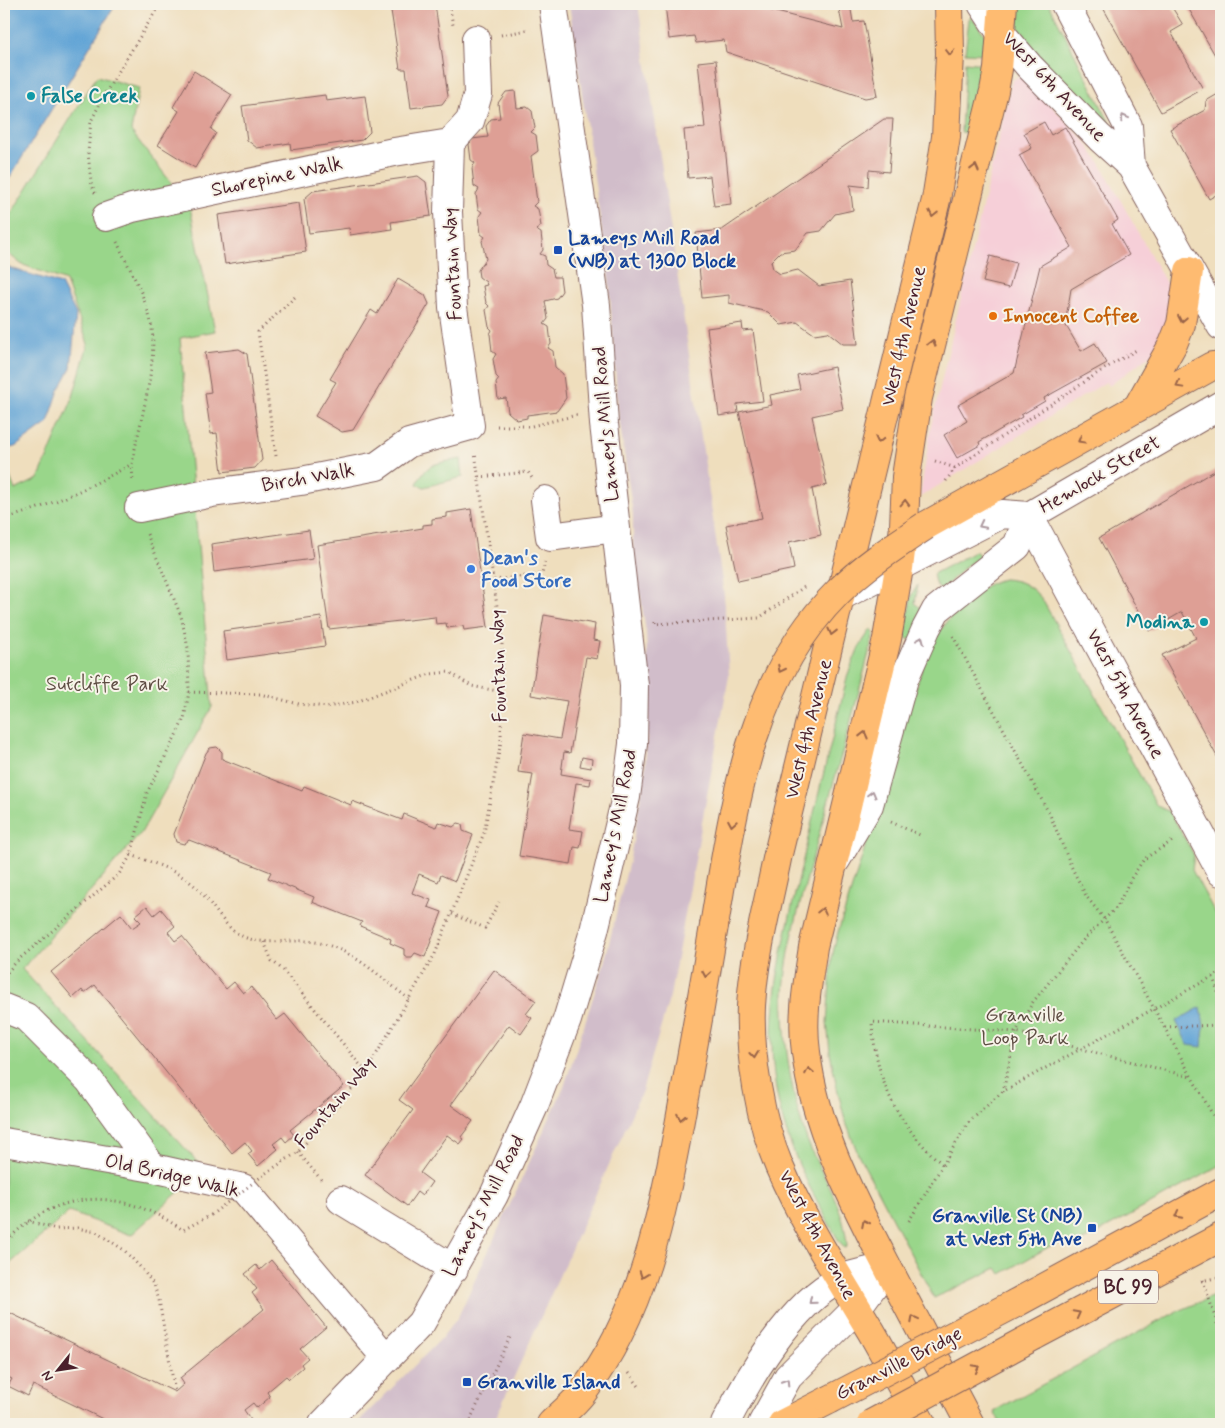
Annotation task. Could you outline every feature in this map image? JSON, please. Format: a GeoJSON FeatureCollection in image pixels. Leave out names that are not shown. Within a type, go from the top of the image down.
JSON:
{"type":"FeatureCollection","features":[{"type":"Feature","properties":{"kind":"main road","name":"West 4th Avenue"},"geometry":{"type":"LineString","coordinates":[[922,1424],[804,1218],[778,1164],[762,1109],[753,1053],[751,1006],[760,939],[778,854],[936,200],[946,137],[950,54],[949,4]]}},
{"type":"Feature","properties":{"kind":"main road","name":"West 4th Avenue"},"geometry":{"type":"LineString","coordinates":[[970,1424],[887,1267],[859,1211],[832,1149],[815,1100],[805,1051],[805,999],[813,947],[887,639],[899,568],[904,526],[906,477],[918,398],[994,91],[1003,4]]}},
{"type":"Feature","properties":{"kind":"main road"},"geometry":{"type":"LineString","coordinates":[[1130,412],[1173,344],[1181,324],[1189,270]]}},
{"type":"Feature","properties":{"kind":"main road"},"geometry":{"type":"LineString","coordinates":[[550,1424],[582,1394],[608,1354],[629,1313],[659,1225],[690,1069],[734,809],[749,748],[767,697],[788,656],[813,621],[838,592],[894,547],[925,526],[1212,366],[1221,366]]}},
{"type":"Feature","properties":{"kind":"main road","name":"Granville Bridge"},"geometry":{"type":"LineString","coordinates":[[782,1424],[1016,1303],[1221,1192]]}},
{"type":"Feature","properties":{"kind":"main road","name":"Granville Bridge"},"geometry":{"type":"LineString","coordinates":[[871,1424],[1221,1237]]}},
{"type":"Feature","properties":{"kind":"street","name":"Lamey's Mill Road"},"geometry":{"type":"LineString","coordinates":[[323,1424],[421,1324],[494,1195],[534,1106],[567,1020],[594,931],[626,797],[633,744],[634,685],[604,424],[596,305],[553,4]]}},
{"type":"Feature","properties":{"kind":"street","name":"West 6th Avenue"},"geometry":{"type":"LineString","coordinates":[[982,4],[1001,33],[1042,79],[1100,138],[1131,166],[1221,326]]}},
{"type":"Feature","properties":{"kind":"street","name":"West 6th Avenue"},"geometry":{"type":"LineString","coordinates":[[1064,4],[1128,126],[1131,166]]}},
{"type":"Feature","properties":{"kind":"street"},"geometry":{"type":"LineString","coordinates":[[450,143],[470,121],[478,94],[476,39]]}},
{"type":"Feature","properties":{"kind":"street","name":"Shorepine Walk"},"geometry":{"type":"LineString","coordinates":[[106,217],[132,208],[384,154],[450,143]]}},
{"type":"Feature","properties":{"kind":"street","name":"Fountain Way"},"geometry":{"type":"LineString","coordinates":[[450,143],[448,212],[453,307],[470,426]]}},
{"type":"Feature","properties":{"kind":"street","name":"Hemlock Street"},"geometry":{"type":"LineString","coordinates":[[841,596],[1002,514],[1029,516],[1221,405]]}},
{"type":"Feature","properties":{"kind":"street","name":"Birch Walk"},"geometry":{"type":"LineString","coordinates":[[139,508],[212,493],[280,484],[377,466],[409,444],[470,426]]}},
{"type":"Feature","properties":{"kind":"street"},"geometry":{"type":"LineString","coordinates":[[544,500],[550,537],[616,528]]}},
{"type":"Feature","properties":{"kind":"street"},"geometry":{"type":"LineString","coordinates":[[832,867],[869,805],[904,679],[936,610],[1017,546],[1029,516]]}},
{"type":"Feature","properties":{"kind":"street","name":"West 5th Avenue"},"geometry":{"type":"LineString","coordinates":[[1029,516],[1221,872]]}},
{"type":"Feature","properties":{"kind":"street"},"geometry":{"type":"LineString","coordinates":[[4,1008],[26,1017],[89,1080],[153,1168]]}},
{"type":"Feature","properties":{"kind":"street","name":"Old Bridge Walk"},"geometry":{"type":"LineString","coordinates":[[4,1142],[153,1168],[243,1188],[386,1358]]}},
{"type":"Feature","properties":{"kind":"street"},"geometry":{"type":"LineString","coordinates":[[341,1200],[454,1268]]}},
{"type":"Feature","properties":{"kind":"street"},"geometry":{"type":"LineString","coordinates":[[725,1424],[743,1389],[776,1340],[810,1302],[840,1280],[887,1267]]}},
{"type":"Feature","properties":{"kind":"street"},"geometry":{"type":"LineString","coordinates":[[762,1424],[788,1377],[857,1308],[887,1267]]}},
{"type":"Feature","properties":{"kind":"path"},"geometry":{"type":"LineString","coordinates":[[153,4],[156,10]]}},
{"type":"Feature","properties":{"kind":"path"},"geometry":{"type":"LineString","coordinates":[[280,484],[258,332],[296,296]]}},
{"type":"Feature","properties":{"kind":"path"},"geometry":{"type":"LineString","coordinates":[[945,484],[955,468],[1101,371],[1142,347]]}},
{"type":"Feature","properties":{"kind":"path"},"geometry":{"type":"LineString","coordinates":[[470,426],[532,426],[581,414]]}},
{"type":"Feature","properties":{"kind":"path","name":"Fountain Way"},"geometry":{"type":"LineString","coordinates":[[28,1221],[62,1203],[106,1199],[138,1205],[184,1230],[212,1215],[266,1173],[298,1152],[366,1072],[435,954],[484,833],[501,741],[503,692],[502,641],[470,426]]}},
{"type":"Feature","properties":{"kind":"path"},"geometry":{"type":"LineString","coordinates":[[934,460],[955,468]]}},
{"type":"Feature","properties":{"kind":"path"},"geometry":{"type":"LineString","coordinates":[[4,518],[43,508],[80,492],[132,464],[133,487],[151,547],[181,616],[188,648],[189,692],[184,719],[147,793],[130,855],[119,874],[17,961],[4,976]]}},
{"type":"Feature","properties":{"kind":"path"},"geometry":{"type":"LineString","coordinates":[[479,477],[513,473]]}},
{"type":"Feature","properties":{"kind":"path"},"geometry":{"type":"LineString","coordinates":[[494,580],[531,575]]}},
{"type":"Feature","properties":{"kind":"path"},"geometry":{"type":"LineString","coordinates":[[669,622],[759,618],[808,584]]}},
{"type":"Feature","properties":{"kind":"path"},"geometry":{"type":"LineString","coordinates":[[949,629],[1050,815],[1086,896],[1106,920],[1221,1130]]}},
{"type":"Feature","properties":{"kind":"path"},"geometry":{"type":"LineString","coordinates":[[189,692],[260,694],[299,704],[327,707],[356,702],[430,674],[449,672],[471,686],[503,692]]}},
{"type":"Feature","properties":{"kind":"path"},"geometry":{"type":"LineString","coordinates":[[888,821],[920,835]]}},
{"type":"Feature","properties":{"kind":"path"},"geometry":{"type":"LineString","coordinates":[[1002,1092],[1016,1032],[1033,1002],[1085,938],[1106,920],[1117,907],[1130,880],[1144,859],[1175,839]]}},
{"type":"Feature","properties":{"kind":"path"},"geometry":{"type":"LineString","coordinates":[[130,855],[175,870],[199,890],[234,932],[253,940],[264,942],[302,941],[319,943],[347,951],[409,1000]]}},
{"type":"Feature","properties":{"kind":"path"},"geometry":{"type":"LineString","coordinates":[[452,914],[485,928],[498,902]]}},
{"type":"Feature","properties":{"kind":"path"},"geometry":{"type":"LineString","coordinates":[[264,942],[272,961],[283,970],[366,1072]]}},
{"type":"Feature","properties":{"kind":"path"},"geometry":{"type":"LineString","coordinates":[[909,1221],[968,1123],[1002,1092],[1221,972]]}},
{"type":"Feature","properties":{"kind":"path"},"geometry":{"type":"LineString","coordinates":[[1213,977],[1219,995],[1221,1067]]}},
{"type":"Feature","properties":{"kind":"path"},"geometry":{"type":"LineString","coordinates":[[942,1164],[909,1131],[886,1090],[873,1046],[872,1022],[1016,1032],[1192,1077]]}},
{"type":"Feature","properties":{"kind":"path"},"geometry":{"type":"LineString","coordinates":[[1165,1028],[1221,1025]]}},
{"type":"Feature","properties":{"kind":"path"},"geometry":{"type":"LineString","coordinates":[[1217,1121],[1221,1119]]}},
{"type":"Feature","properties":{"kind":"path"},"geometry":{"type":"LineString","coordinates":[[298,1152],[314,1174]]}},
{"type":"Feature","properties":{"kind":"path"},"geometry":{"type":"LineString","coordinates":[[4,1244],[28,1221],[56,1229],[77,1228],[96,1232],[124,1250],[154,1285],[159,1300],[175,1392]]}},
{"type":"Feature","properties":{"kind":"path"},"geometry":{"type":"LineString","coordinates":[[1203,1280],[1221,1336]]}},
{"type":"Feature","properties":{"kind":"path"},"geometry":{"type":"LineString","coordinates":[[468,1424],[511,1335]]}},
{"type":"Feature","properties":{"kind":"shaded area"},"geometry":{"type":"Polygon","coordinates":[[[569,4],[638,4],[724,595],[729,676],[670,996],[642,1091],[493,1424],[356,1424],[440,1340],[458,1317],[564,1087],[604,964],[631,853],[645,771],[649,699],[646,632],[633,547],[633,514],[618,410],[609,280],[569,4]]]}},
{"type":"Feature","properties":{"kind":"shaded area"},"geometry":{"type":"Polygon","coordinates":[[[1022,75],[1085,141],[1100,163],[1166,283],[1173,306],[1161,347],[1109,386],[1106,382],[920,497],[931,426],[1012,80],[1022,75]]]}},
{"type":"Feature","properties":{"kind":"green space"},"geometry":{"type":"Polygon","coordinates":[[[1019,4],[1049,4],[1116,135],[1021,42],[1018,33],[1019,4]]]}},
{"type":"Feature","properties":{"kind":"green space"},"geometry":{"type":"Polygon","coordinates":[[[971,16],[988,39],[986,54],[965,53],[971,16]]]}},
{"type":"Feature","properties":{"kind":"green space"},"geometry":{"type":"Polygon","coordinates":[[[965,62],[986,64],[971,134],[961,132],[965,62]]]}},
{"type":"Feature","properties":{"kind":"green space","name":"Sutcliffe Park"},"geometry":{"type":"Polygon","coordinates":[[[97,76],[139,88],[131,131],[190,207],[215,331],[180,338],[212,707],[141,833],[22,969],[204,1169],[131,1235],[69,1212],[4,1269],[4,461],[15,490],[38,479],[72,400],[88,344],[66,281],[21,264],[4,250],[4,225],[97,76]]]}},
{"type":"Feature","properties":{"kind":"green space"},"geometry":{"type":"Polygon","coordinates":[[[461,459],[463,477],[424,487],[417,484],[429,467],[461,459]]]}},
{"type":"Feature","properties":{"kind":"green space"},"geometry":{"type":"Polygon","coordinates":[[[976,551],[980,557],[967,565],[941,590],[935,583],[933,574],[976,551]]]}},
{"type":"Feature","properties":{"kind":"green space","name":"Granville Loop Park"},"geometry":{"type":"Polygon","coordinates":[[[1003,579],[1025,584],[1042,599],[1157,806],[1170,812],[1194,855],[1192,870],[1221,924],[1221,1165],[1081,1242],[1054,1244],[1001,1274],[997,1268],[934,1298],[858,1154],[845,1120],[830,1053],[827,1022],[832,957],[838,932],[926,656],[939,633],[967,599],[990,584],[1003,579]]]}},
{"type":"Feature","properties":{"kind":"green space"},"geometry":{"type":"Polygon","coordinates":[[[918,585],[915,603],[919,607],[927,607],[913,640],[905,638],[911,596],[918,585]]]}},
{"type":"Feature","properties":{"kind":"green space"},"geometry":{"type":"Polygon","coordinates":[[[871,629],[874,633],[797,915],[784,993],[787,1053],[796,1104],[812,1152],[829,1186],[843,1221],[847,1247],[844,1248],[816,1199],[795,1155],[781,1115],[774,1076],[772,1037],[774,999],[789,918],[848,674],[859,647],[871,629]]]}},
{"type":"Feature","properties":{"kind":"green space"},"geometry":{"type":"Polygon","coordinates":[[[1221,1293],[1221,1424],[1001,1424],[994,1411],[1174,1313],[1221,1293]]]}},
{"type":"Feature","properties":{"kind":"water","name":"False Creek"},"geometry":{"type":"Polygon","coordinates":[[[4,4],[116,4],[4,187],[4,4]]]}},
{"type":"Feature","properties":{"kind":"water"},"geometry":{"type":"Polygon","coordinates":[[[4,266],[61,284],[76,314],[71,368],[59,390],[48,423],[15,447],[4,449],[4,266]]]}},
{"type":"Feature","properties":{"kind":"water"},"geometry":{"type":"Polygon","coordinates":[[[1201,1007],[1204,1026],[1202,1047],[1188,1045],[1176,1021],[1201,1007]]]}},
{"type":"Feature","properties":{"kind":"building"},"geometry":{"type":"Polygon","coordinates":[[[390,4],[435,4],[448,96],[442,104],[411,108],[406,69],[400,69],[390,4]]]}},
{"type":"Feature","properties":{"kind":"building"},"geometry":{"type":"Polygon","coordinates":[[[665,4],[745,4],[843,29],[838,4],[850,4],[853,22],[864,21],[877,96],[865,98],[726,52],[724,40],[696,43],[694,36],[669,39],[665,4]]]}},
{"type":"Feature","properties":{"kind":"building"},"geometry":{"type":"Polygon","coordinates":[[[1101,4],[1170,4],[1183,25],[1171,32],[1203,89],[1161,112],[1101,4]]]}},
{"type":"Feature","properties":{"kind":"building"},"geometry":{"type":"Polygon","coordinates":[[[1186,4],[1221,4],[1221,54],[1216,57],[1186,4]]]}},
{"type":"Feature","properties":{"kind":"building"},"geometry":{"type":"Polygon","coordinates":[[[716,60],[731,204],[714,206],[710,176],[688,178],[684,130],[705,128],[698,62],[716,60]]]}},
{"type":"Feature","properties":{"kind":"building"},"geometry":{"type":"Polygon","coordinates":[[[194,71],[232,95],[211,129],[216,133],[195,168],[158,145],[179,111],[173,107],[194,71]]]}},
{"type":"Feature","properties":{"kind":"building"},"geometry":{"type":"Polygon","coordinates":[[[515,91],[517,108],[527,107],[532,111],[535,128],[531,132],[536,135],[538,151],[531,156],[537,202],[533,206],[538,209],[541,226],[536,230],[541,233],[543,250],[540,254],[545,256],[546,265],[552,269],[554,277],[560,277],[562,291],[557,298],[545,301],[548,319],[544,324],[549,327],[551,344],[548,348],[553,351],[555,367],[563,374],[566,398],[557,411],[527,415],[527,418],[517,420],[508,412],[506,398],[498,399],[496,383],[499,379],[496,376],[493,359],[496,354],[492,351],[490,334],[492,330],[489,327],[486,310],[489,306],[486,303],[483,286],[487,285],[479,277],[478,270],[486,259],[482,241],[485,237],[481,234],[479,216],[482,212],[478,209],[476,194],[479,189],[474,186],[472,168],[475,163],[471,160],[469,144],[472,139],[488,137],[486,126],[491,119],[500,118],[498,103],[506,92],[515,91]]]}},
{"type":"Feature","properties":{"kind":"building"},"geometry":{"type":"Polygon","coordinates":[[[1218,94],[1221,100],[1221,192],[1209,199],[1170,129],[1205,110],[1206,101],[1218,94]]]}},
{"type":"Feature","properties":{"kind":"building"},"geometry":{"type":"Polygon","coordinates":[[[325,95],[326,101],[365,96],[370,132],[362,140],[291,150],[290,143],[257,148],[247,140],[242,106],[325,95]]]}},
{"type":"Feature","properties":{"kind":"building"},"geometry":{"type":"Polygon","coordinates":[[[884,119],[893,119],[889,172],[869,170],[868,187],[850,185],[853,210],[835,214],[821,231],[808,233],[795,250],[780,252],[771,261],[773,269],[780,274],[798,270],[819,286],[850,281],[858,344],[843,344],[828,332],[814,334],[797,322],[781,325],[768,312],[729,303],[729,295],[702,298],[696,233],[722,230],[884,119]]]}},
{"type":"Feature","properties":{"kind":"building"},"geometry":{"type":"Polygon","coordinates":[[[1044,122],[1051,135],[1065,127],[1118,220],[1112,224],[1129,255],[1071,289],[1065,324],[1081,351],[1095,343],[1107,363],[1044,398],[1045,401],[1021,415],[1022,417],[979,442],[980,445],[957,458],[944,435],[967,421],[958,405],[1014,373],[1040,266],[1072,247],[1019,155],[1032,148],[1024,133],[1044,122]]]}},
{"type":"Feature","properties":{"kind":"building"},"geometry":{"type":"Polygon","coordinates":[[[418,176],[426,182],[431,216],[391,222],[392,229],[350,235],[349,228],[309,233],[304,199],[313,191],[418,176]]]}},
{"type":"Feature","properties":{"kind":"building"},"geometry":{"type":"Polygon","coordinates":[[[299,203],[306,252],[225,264],[218,215],[299,203]]]}},
{"type":"Feature","properties":{"kind":"building"},"geometry":{"type":"Polygon","coordinates":[[[990,256],[1016,263],[1009,288],[983,282],[990,256]]]}},
{"type":"Feature","properties":{"kind":"building"},"geometry":{"type":"Polygon","coordinates":[[[398,279],[425,295],[429,304],[353,430],[342,432],[315,416],[336,382],[330,379],[371,310],[377,314],[398,279]]]}},
{"type":"Feature","properties":{"kind":"building"},"geometry":{"type":"Polygon","coordinates":[[[742,323],[743,331],[753,330],[763,401],[737,404],[738,413],[719,416],[707,328],[742,323]]]}},
{"type":"Feature","properties":{"kind":"building"},"geometry":{"type":"Polygon","coordinates":[[[239,349],[247,354],[262,460],[255,468],[222,472],[217,433],[211,434],[205,393],[211,392],[205,353],[239,349]]]}},
{"type":"Feature","properties":{"kind":"building"},"geometry":{"type":"Polygon","coordinates":[[[834,367],[843,409],[812,416],[827,485],[812,489],[821,535],[789,542],[794,569],[738,581],[726,525],[762,518],[739,412],[772,405],[770,395],[800,389],[797,375],[834,367]]]}},
{"type":"Feature","properties":{"kind":"building","name":"Modina"},"geometry":{"type":"Polygon","coordinates":[[[1221,467],[1221,764],[1162,655],[1196,638],[1182,612],[1149,631],[1099,538],[1221,467]]]}},
{"type":"Feature","properties":{"kind":"building"},"geometry":{"type":"Polygon","coordinates":[[[471,509],[488,627],[464,630],[463,626],[447,628],[446,623],[436,624],[435,617],[329,629],[317,545],[423,528],[423,525],[432,524],[432,519],[447,517],[447,513],[471,509]]]}},
{"type":"Feature","properties":{"kind":"building"},"geometry":{"type":"Polygon","coordinates":[[[309,530],[313,559],[214,572],[211,544],[309,530]]]}},
{"type":"Feature","properties":{"kind":"building"},"geometry":{"type":"Polygon","coordinates":[[[544,615],[595,624],[593,640],[600,641],[597,659],[586,657],[570,753],[564,752],[561,774],[591,779],[590,785],[576,783],[569,829],[583,831],[580,848],[574,847],[571,864],[519,856],[533,774],[518,772],[524,733],[560,739],[567,701],[531,695],[544,615]]]}},
{"type":"Feature","properties":{"kind":"building"},"geometry":{"type":"Polygon","coordinates":[[[321,617],[325,646],[227,660],[223,631],[321,617]]]}},
{"type":"Feature","properties":{"kind":"building"},"geometry":{"type":"Polygon","coordinates":[[[217,747],[222,752],[222,759],[302,791],[304,786],[351,805],[352,801],[402,820],[404,814],[436,827],[438,822],[453,827],[458,823],[462,824],[463,831],[473,835],[455,881],[441,875],[438,882],[419,874],[412,893],[431,900],[428,907],[442,912],[425,957],[415,953],[412,957],[407,957],[404,955],[404,949],[390,943],[391,939],[360,926],[362,922],[312,902],[314,897],[268,878],[271,872],[189,840],[184,844],[176,842],[174,834],[206,753],[210,748],[217,747]]]}},
{"type":"Feature","properties":{"kind":"building"},"geometry":{"type":"Polygon","coordinates":[[[582,757],[592,759],[591,768],[580,766],[582,757]]]}},
{"type":"Feature","properties":{"kind":"building"},"geometry":{"type":"Polygon","coordinates":[[[147,906],[154,915],[161,909],[175,926],[168,932],[175,941],[182,936],[226,989],[234,982],[243,993],[251,987],[277,1020],[285,1014],[344,1086],[290,1130],[294,1135],[286,1142],[282,1137],[273,1144],[278,1149],[258,1166],[248,1154],[252,1151],[245,1142],[232,1153],[95,985],[84,993],[82,990],[73,998],[51,972],[121,914],[132,928],[141,922],[135,916],[147,906]]]}},
{"type":"Feature","properties":{"kind":"building"},"geometry":{"type":"Polygon","coordinates":[[[494,970],[536,1001],[526,1014],[532,1018],[521,1034],[509,1025],[451,1105],[473,1121],[461,1137],[464,1139],[460,1144],[447,1135],[420,1173],[432,1182],[422,1196],[417,1192],[407,1206],[365,1175],[413,1110],[399,1100],[494,970]]]}},
{"type":"Feature","properties":{"kind":"building"},"geometry":{"type":"Polygon","coordinates":[[[271,1260],[326,1327],[300,1349],[308,1358],[301,1364],[303,1367],[289,1379],[286,1376],[267,1392],[270,1397],[257,1408],[253,1403],[244,1410],[251,1420],[246,1424],[113,1424],[33,1385],[28,1396],[8,1386],[12,1379],[4,1375],[4,1323],[10,1313],[175,1392],[184,1384],[180,1378],[264,1309],[252,1293],[257,1289],[245,1274],[256,1265],[260,1270],[271,1260]]]}},
{"type":"Feature","properties":{"kind":"place","name":"False Creek"},"geometry":{"type":"Point","coordinates":[31,96]}},
{"type":"Feature","properties":{"kind":"place","name":"Lameys Mill Road (WB) at 1300 Block"},"geometry":{"type":"Point","coordinates":[558,250]}},
{"type":"Feature","properties":{"kind":"place","name":"Innocent Coffee"},"geometry":{"type":"Point","coordinates":[993,316]}},
{"type":"Feature","properties":{"kind":"place","name":"Dean's Food Store"},"geometry":{"type":"Point","coordinates":[471,569]}},
{"type":"Feature","properties":{"kind":"place","name":"Modina"},"geometry":{"type":"Point","coordinates":[1204,622]}},
{"type":"Feature","properties":{"kind":"place","name":"Granville St (NB) at West 5th Ave"},"geometry":{"type":"Point","coordinates":[1092,1228]}},
{"type":"Feature","properties":{"kind":"place","name":"Granville Island"},"geometry":{"type":"Point","coordinates":[467,1382]}}]}
